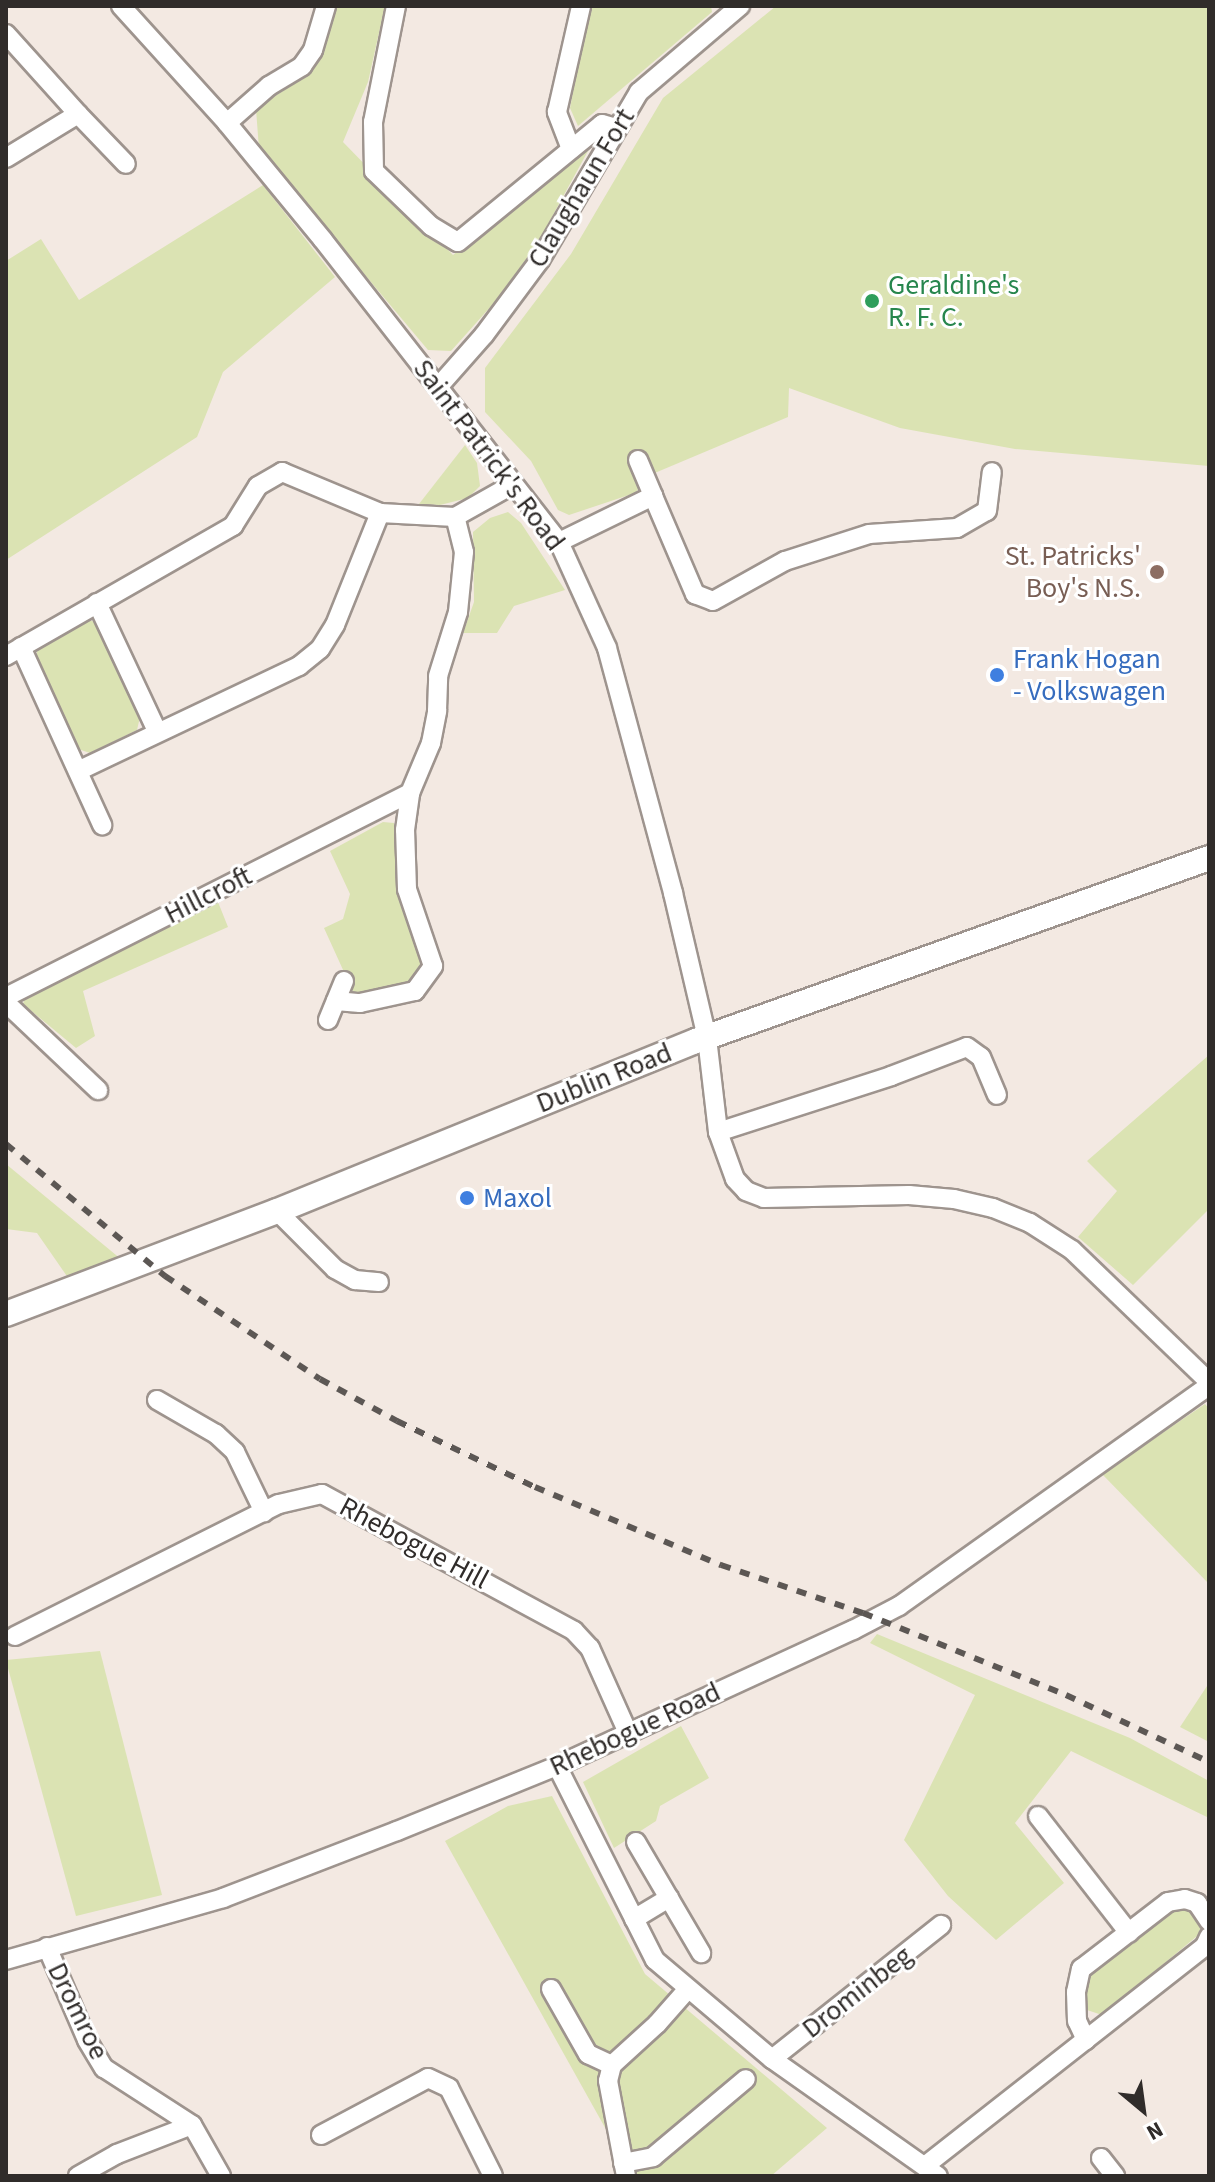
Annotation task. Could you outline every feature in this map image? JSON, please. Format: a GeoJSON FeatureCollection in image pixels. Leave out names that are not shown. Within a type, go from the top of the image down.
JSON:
{"type":"FeatureCollection","features":[{"type":"Feature","properties":{"kind":"main road","name":"Dublin Road"},"geometry":{"type":"LineString","coordinates":[[6,1314],[277,1211],[707,1038],[1209,858]]}},
{"type":"Feature","properties":{"kind":"street","name":"Saint Patrick's Road"},"geometry":{"type":"LineString","coordinates":[[121,6],[227,123],[439,386],[512,485],[559,542],[607,648],[673,893],[707,1038],[718,1132],[735,1179],[746,1191],[764,1198],[877,1195],[954,1199],[993,1208],[1030,1223],[1072,1250],[1209,1384]]}},
{"type":"Feature","properties":{"kind":"street"},"geometry":{"type":"LineString","coordinates":[[227,123],[269,86],[302,66],[313,50],[326,6]]}},
{"type":"Feature","properties":{"kind":"street"},"geometry":{"type":"LineString","coordinates":[[396,6],[373,122],[374,171],[431,226],[458,242],[602,124],[616,128]]}},
{"type":"Feature","properties":{"kind":"street"},"geometry":{"type":"LineString","coordinates":[[571,149],[557,112],[581,6]]}},
{"type":"Feature","properties":{"kind":"street","name":"Claughaun Fort"},"geometry":{"type":"LineString","coordinates":[[439,386],[484,335],[540,260],[639,92],[733,8]]}},
{"type":"Feature","properties":{"kind":"street"},"geometry":{"type":"LineString","coordinates":[[6,34],[126,164]]}},
{"type":"Feature","properties":{"kind":"street"},"geometry":{"type":"LineString","coordinates":[[6,158],[78,114]]}},
{"type":"Feature","properties":{"kind":"street"},"geometry":{"type":"LineString","coordinates":[[638,460],[695,594],[713,601],[785,561],[869,534],[957,528],[987,511],[992,472]]}},
{"type":"Feature","properties":{"kind":"street"},"geometry":{"type":"LineString","coordinates":[[102,825],[78,771],[14,652],[233,526],[258,486],[282,472],[380,513],[455,517],[512,485]]}},
{"type":"Feature","properties":{"kind":"street"},"geometry":{"type":"LineString","coordinates":[[559,542],[653,496]]}},
{"type":"Feature","properties":{"kind":"street"},"geometry":{"type":"LineString","coordinates":[[78,771],[299,666],[320,649],[335,625],[380,513]]}},
{"type":"Feature","properties":{"kind":"street"},"geometry":{"type":"LineString","coordinates":[[336,1001],[360,1003],[415,991],[433,966],[407,889],[405,830],[410,793],[431,743],[437,711],[438,676],[458,612],[464,552],[455,517]]}},
{"type":"Feature","properties":{"kind":"street"},"geometry":{"type":"LineString","coordinates":[[97,603],[157,731]]}},
{"type":"Feature","properties":{"kind":"street","name":"Hillcroft"},"geometry":{"type":"LineString","coordinates":[[6,997],[410,793]]}},
{"type":"Feature","properties":{"kind":"street"},"geometry":{"type":"LineString","coordinates":[[328,1020],[344,981]]}},
{"type":"Feature","properties":{"kind":"street"},"geometry":{"type":"LineString","coordinates":[[6,1003],[98,1090]]}},
{"type":"Feature","properties":{"kind":"street"},"geometry":{"type":"LineString","coordinates":[[718,1132],[891,1076],[967,1047],[981,1057],[997,1095]]}},
{"type":"Feature","properties":{"kind":"street"},"geometry":{"type":"LineString","coordinates":[[277,1211],[335,1269],[355,1280],[379,1282]]}},
{"type":"Feature","properties":{"kind":"street","name":"Rhebogue Road"},"geometry":{"type":"LineString","coordinates":[[6,1960],[223,1898],[557,1766],[899,1606],[1209,1384]]}},
{"type":"Feature","properties":{"kind":"street"},"geometry":{"type":"LineString","coordinates":[[157,1400],[216,1434],[235,1452],[264,1512]]}},
{"type":"Feature","properties":{"kind":"street","name":"Rhebogue Hill"},"geometry":{"type":"LineString","coordinates":[[15,1636],[279,1504],[322,1494],[574,1631],[590,1648],[628,1733]]}},
{"type":"Feature","properties":{"kind":"street","name":"Drominbeg"},"geometry":{"type":"LineString","coordinates":[[557,1766],[655,1960],[772,2059],[932,2172],[1086,2040],[1205,1946],[1209,1937]]}},
{"type":"Feature","properties":{"kind":"street"},"geometry":{"type":"LineString","coordinates":[[1038,1816],[1129,1933]]}},
{"type":"Feature","properties":{"kind":"street"},"geometry":{"type":"LineString","coordinates":[[636,1842],[701,1953]]}},
{"type":"Feature","properties":{"kind":"street"},"geometry":{"type":"LineString","coordinates":[[634,1919],[669,1898]]}},
{"type":"Feature","properties":{"kind":"street"},"geometry":{"type":"LineString","coordinates":[[1086,2040],[1077,2021],[1076,1992],[1081,1969],[1168,1902],[1185,1899],[1197,1903],[1209,1921]]}},
{"type":"Feature","properties":{"kind":"street","name":"Drominbeg"},"geometry":{"type":"LineString","coordinates":[[772,2059],[941,1925]]}},
{"type":"Feature","properties":{"kind":"street","name":"Dromroe"},"geometry":{"type":"LineString","coordinates":[[47,1947],[87,2040],[104,2068],[192,2125],[221,2176]]}},
{"type":"Feature","properties":{"kind":"street"},"geometry":{"type":"LineString","coordinates":[[551,1989],[588,2054],[612,2065]]}},
{"type":"Feature","properties":{"kind":"street"},"geometry":{"type":"LineString","coordinates":[[687,1990],[657,2024],[612,2065],[608,2081],[625,2169],[653,2157],[746,2079]]}},
{"type":"Feature","properties":{"kind":"street"},"geometry":{"type":"LineString","coordinates":[[321,2135],[428,2078],[449,2088],[493,2176]]}},
{"type":"Feature","properties":{"kind":"street"},"geometry":{"type":"LineString","coordinates":[[78,2176],[117,2154],[192,2125]]}},
{"type":"Feature","properties":{"kind":"street"},"geometry":{"type":"LineString","coordinates":[[1101,2158],[1115,2176]]}},
{"type":"Feature","properties":{"kind":"green space"},"geometry":{"type":"Polygon","coordinates":[[[335,6],[385,6],[368,82],[343,142],[453,255],[594,140],[536,246],[493,304],[451,351],[428,350],[259,149],[256,109],[293,84],[319,58],[335,6]]]}},
{"type":"Feature","properties":{"kind":"green space"},"geometry":{"type":"Polygon","coordinates":[[[589,6],[711,6],[712,12],[578,126],[570,108],[589,6]]]}},
{"type":"Feature","properties":{"kind":"green space","name":"Geraldine's R. F. C."},"geometry":{"type":"Polygon","coordinates":[[[776,6],[1209,6],[1209,466],[1015,449],[900,428],[789,388],[788,417],[650,475],[635,493],[569,515],[558,510],[531,461],[485,412],[485,368],[571,254],[663,98],[776,6]]]}},
{"type":"Feature","properties":{"kind":"green space"},"geometry":{"type":"Polygon","coordinates":[[[263,185],[335,277],[223,372],[197,437],[6,560],[6,261],[41,239],[79,300],[263,185]]]}},
{"type":"Feature","properties":{"kind":"green space"},"geometry":{"type":"Polygon","coordinates":[[[465,445],[477,463],[480,486],[468,498],[440,505],[419,504],[465,445]]]}},
{"type":"Feature","properties":{"kind":"green space"},"geometry":{"type":"Polygon","coordinates":[[[508,512],[521,523],[565,590],[514,606],[497,633],[463,633],[474,602],[473,532],[490,518],[508,512]]]}},
{"type":"Feature","properties":{"kind":"green space"},"geometry":{"type":"Polygon","coordinates":[[[86,619],[100,624],[140,717],[137,730],[90,753],[75,748],[35,658],[40,643],[86,619]]]}},
{"type":"Feature","properties":{"kind":"green space"},"geometry":{"type":"Polygon","coordinates":[[[383,822],[394,823],[397,872],[421,964],[414,980],[354,994],[324,928],[343,919],[350,894],[330,851],[383,822]]]}},
{"type":"Feature","properties":{"kind":"green space"},"geometry":{"type":"Polygon","coordinates":[[[218,902],[228,927],[83,991],[95,1036],[76,1048],[23,1004],[25,997],[218,902]]]}},
{"type":"Feature","properties":{"kind":"green space"},"geometry":{"type":"Polygon","coordinates":[[[1209,1055],[1209,1209],[1133,1285],[1078,1237],[1117,1191],[1087,1161],[1209,1055]]]}},
{"type":"Feature","properties":{"kind":"green space"},"geometry":{"type":"Polygon","coordinates":[[[6,1164],[122,1260],[71,1282],[37,1233],[6,1229],[6,1164]]]}},
{"type":"Feature","properties":{"kind":"green space"},"geometry":{"type":"Polygon","coordinates":[[[1205,1404],[1209,1409],[1209,1584],[1102,1474],[1205,1404]]]}},
{"type":"Feature","properties":{"kind":"green space"},"geometry":{"type":"Polygon","coordinates":[[[877,1634],[1130,1738],[1209,1781],[1209,1818],[1071,1751],[1015,1823],[1064,1883],[996,1940],[948,1896],[904,1840],[975,1695],[870,1643],[877,1634]]]}},
{"type":"Feature","properties":{"kind":"green space"},"geometry":{"type":"Polygon","coordinates":[[[100,1651],[162,1895],[76,1916],[6,1660],[100,1651]]]}},
{"type":"Feature","properties":{"kind":"green space"},"geometry":{"type":"Polygon","coordinates":[[[1209,1683],[1209,1742],[1180,1727],[1209,1683]]]}},
{"type":"Feature","properties":{"kind":"green space"},"geometry":{"type":"Polygon","coordinates":[[[681,1726],[709,1778],[660,1806],[656,1821],[614,1848],[583,1782],[681,1726]]]}},
{"type":"Feature","properties":{"kind":"green space"},"geometry":{"type":"Polygon","coordinates":[[[552,1796],[645,1974],[827,2128],[771,2176],[632,2176],[445,1841],[508,1806],[552,1796]]]}},
{"type":"Feature","properties":{"kind":"green space"},"geometry":{"type":"Polygon","coordinates":[[[1175,1909],[1191,1909],[1202,1932],[1102,2015],[1087,2010],[1084,1992],[1088,1975],[1175,1909]]]}},
{"type":"Feature","properties":{"kind":"railway"},"geometry":{"type":"LineString","coordinates":[[6,1144],[165,1276],[320,1379],[397,1421],[535,1487],[721,1565],[863,1613],[1066,1695],[1209,1762]]}},
{"type":"Feature","properties":{"kind":"place","name":"Geraldine's R. F. C."},"geometry":{"type":"Point","coordinates":[872,301]}},
{"type":"Feature","properties":{"kind":"place","name":"St. Patricks' Boy's N.S."},"geometry":{"type":"Point","coordinates":[1157,572]}},
{"type":"Feature","properties":{"kind":"place","name":"Frank Hogan - Volkswagen"},"geometry":{"type":"Point","coordinates":[997,675]}},
{"type":"Feature","properties":{"kind":"place","name":"Maxol"},"geometry":{"type":"Point","coordinates":[467,1198]}}]}
